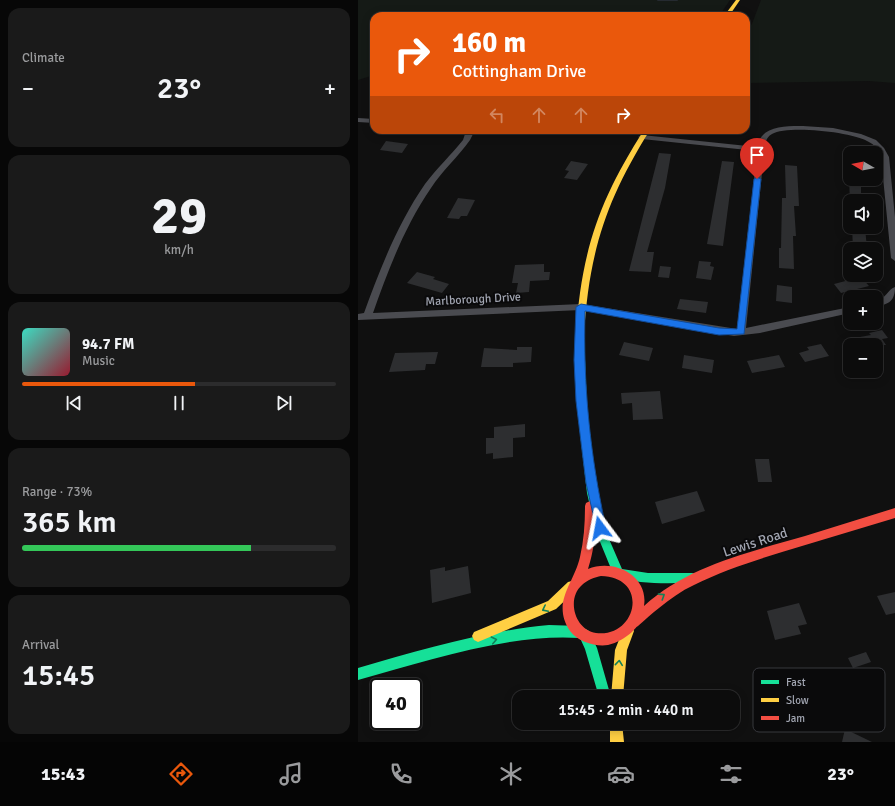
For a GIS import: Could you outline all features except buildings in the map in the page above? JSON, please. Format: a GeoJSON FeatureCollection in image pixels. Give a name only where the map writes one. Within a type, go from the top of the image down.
{"type":"FeatureCollection","features":[{"type":"Feature","properties":{"kind":"street"},"geometry":{"type":"LineString","coordinates":[[729,12],[738,0]]}},
{"type":"Feature","properties":{"kind":"street"},"geometry":{"type":"LineString","coordinates":[[358,120],[370,121]]}},
{"type":"Feature","properties":{"kind":"street"},"geometry":{"type":"LineString","coordinates":[[741,332],[760,149],[765,136],[785,128],[847,132],[868,138],[879,146],[883,150],[886,165],[895,258]]}},
{"type":"Feature","properties":{"kind":"street","name":"Marlborough Drive"},"geometry":{"type":"LineString","coordinates":[[469,134],[466,140],[424,191],[409,218],[363,317],[581,307],[719,331],[741,332],[804,321],[843,312]]}},
{"type":"Feature","properties":{"kind":"street"},"geometry":{"type":"LineString","coordinates":[[618,690],[621,650],[628,631],[636,621],[640,609],[640,597],[635,586],[620,573],[604,542],[591,483],[581,401],[579,360],[581,307],[593,238],[602,210],[628,157],[644,134],[760,149]]}},
{"type":"Feature","properties":{"kind":"street"},"geometry":{"type":"LineString","coordinates":[[886,165],[895,166]]}},
{"type":"Feature","properties":{"kind":"street"},"geometry":{"type":"LineString","coordinates":[[883,302],[886,301],[895,290]]}},
{"type":"Feature","properties":{"kind":"street"},"geometry":{"type":"LineString","coordinates":[[591,483],[589,542],[576,582],[568,600],[568,612],[572,623],[582,634],[591,648],[603,690]]}},
{"type":"Feature","properties":{"kind":"street","name":"Lewis Road"},"geometry":{"type":"LineString","coordinates":[[636,621],[646,608],[660,597],[692,578],[895,513]]}},
{"type":"Feature","properties":{"kind":"street"},"geometry":{"type":"LineString","coordinates":[[358,674],[442,650],[536,613],[552,605],[586,574],[596,570],[607,569],[648,578],[692,578]]}},
{"type":"Feature","properties":{"kind":"street"},"geometry":{"type":"LineString","coordinates":[[442,650],[552,630],[575,630],[591,638],[604,640],[617,638],[628,631]]}},
{"type":"Feature","properties":{"kind":"shaded area"},"geometry":{"type":"Polygon","coordinates":[[[358,0],[730,0],[722,12],[370,12],[370,76],[358,80],[358,0]]]}},
{"type":"Feature","properties":{"kind":"shaded area"},"geometry":{"type":"Polygon","coordinates":[[[761,0],[895,0],[895,83],[869,81],[750,83],[750,26],[761,0]]]}},
{"type":"Feature","properties":{"kind":"waterway"},"geometry":{"type":"LineString","coordinates":[[658,0],[677,0]]}},
{"type":"Feature","properties":{"kind":"traffic: fast"},"geometry":{"type":"LineString","coordinates":[[580,335],[582,407],[592,493],[601,532],[618,572]]}},
{"type":"Feature","properties":{"kind":"traffic: fast"},"geometry":{"type":"LineString","coordinates":[[622,574],[648,578],[692,578]]}},
{"type":"Feature","properties":{"kind":"traffic: fast"},"geometry":{"type":"LineString","coordinates":[[358,674],[445,651],[498,639],[549,631],[580,632]]}},
{"type":"Feature","properties":{"kind":"traffic: fast"},"geometry":{"type":"LineString","coordinates":[[585,635],[591,648],[603,690]]}},
{"type":"Feature","properties":{"kind":"traffic: slow"},"geometry":{"type":"LineString","coordinates":[[729,12],[738,0]]}},
{"type":"Feature","properties":{"kind":"traffic: slow"},"geometry":{"type":"LineString","coordinates":[[580,335],[585,279],[590,253],[598,227],[618,178],[644,134]]}},
{"type":"Feature","properties":{"kind":"traffic: slow"},"geometry":{"type":"LineString","coordinates":[[478,636],[552,605],[572,586]]}},
{"type":"Feature","properties":{"kind":"traffic: slow"},"geometry":{"type":"LineString","coordinates":[[618,690],[621,650],[628,631]]}},
{"type":"Feature","properties":{"kind":"traffic: slow"},"geometry":{"type":"LineString","coordinates":[[616,730],[617,742]]}},
{"type":"Feature","properties":{"kind":"traffic: jam"},"geometry":{"type":"LineString","coordinates":[[578,581],[594,572],[601,570],[617,572],[630,580],[638,592],[639,600],[637,615],[630,627],[620,635],[608,639],[595,639],[584,635],[575,627],[569,614],[568,600],[580,575],[587,551],[590,532],[590,506]]}},
{"type":"Feature","properties":{"kind":"traffic: jam"},"geometry":{"type":"LineString","coordinates":[[637,620],[653,605],[671,592],[708,573],[748,558],[895,513]]}},
{"type":"Feature","properties":{"kind":"route"},"geometry":{"type":"LineString","coordinates":[[600,528],[584,436],[579,360],[581,307],[680,325],[734,333],[741,332],[757,179]]}}]}
